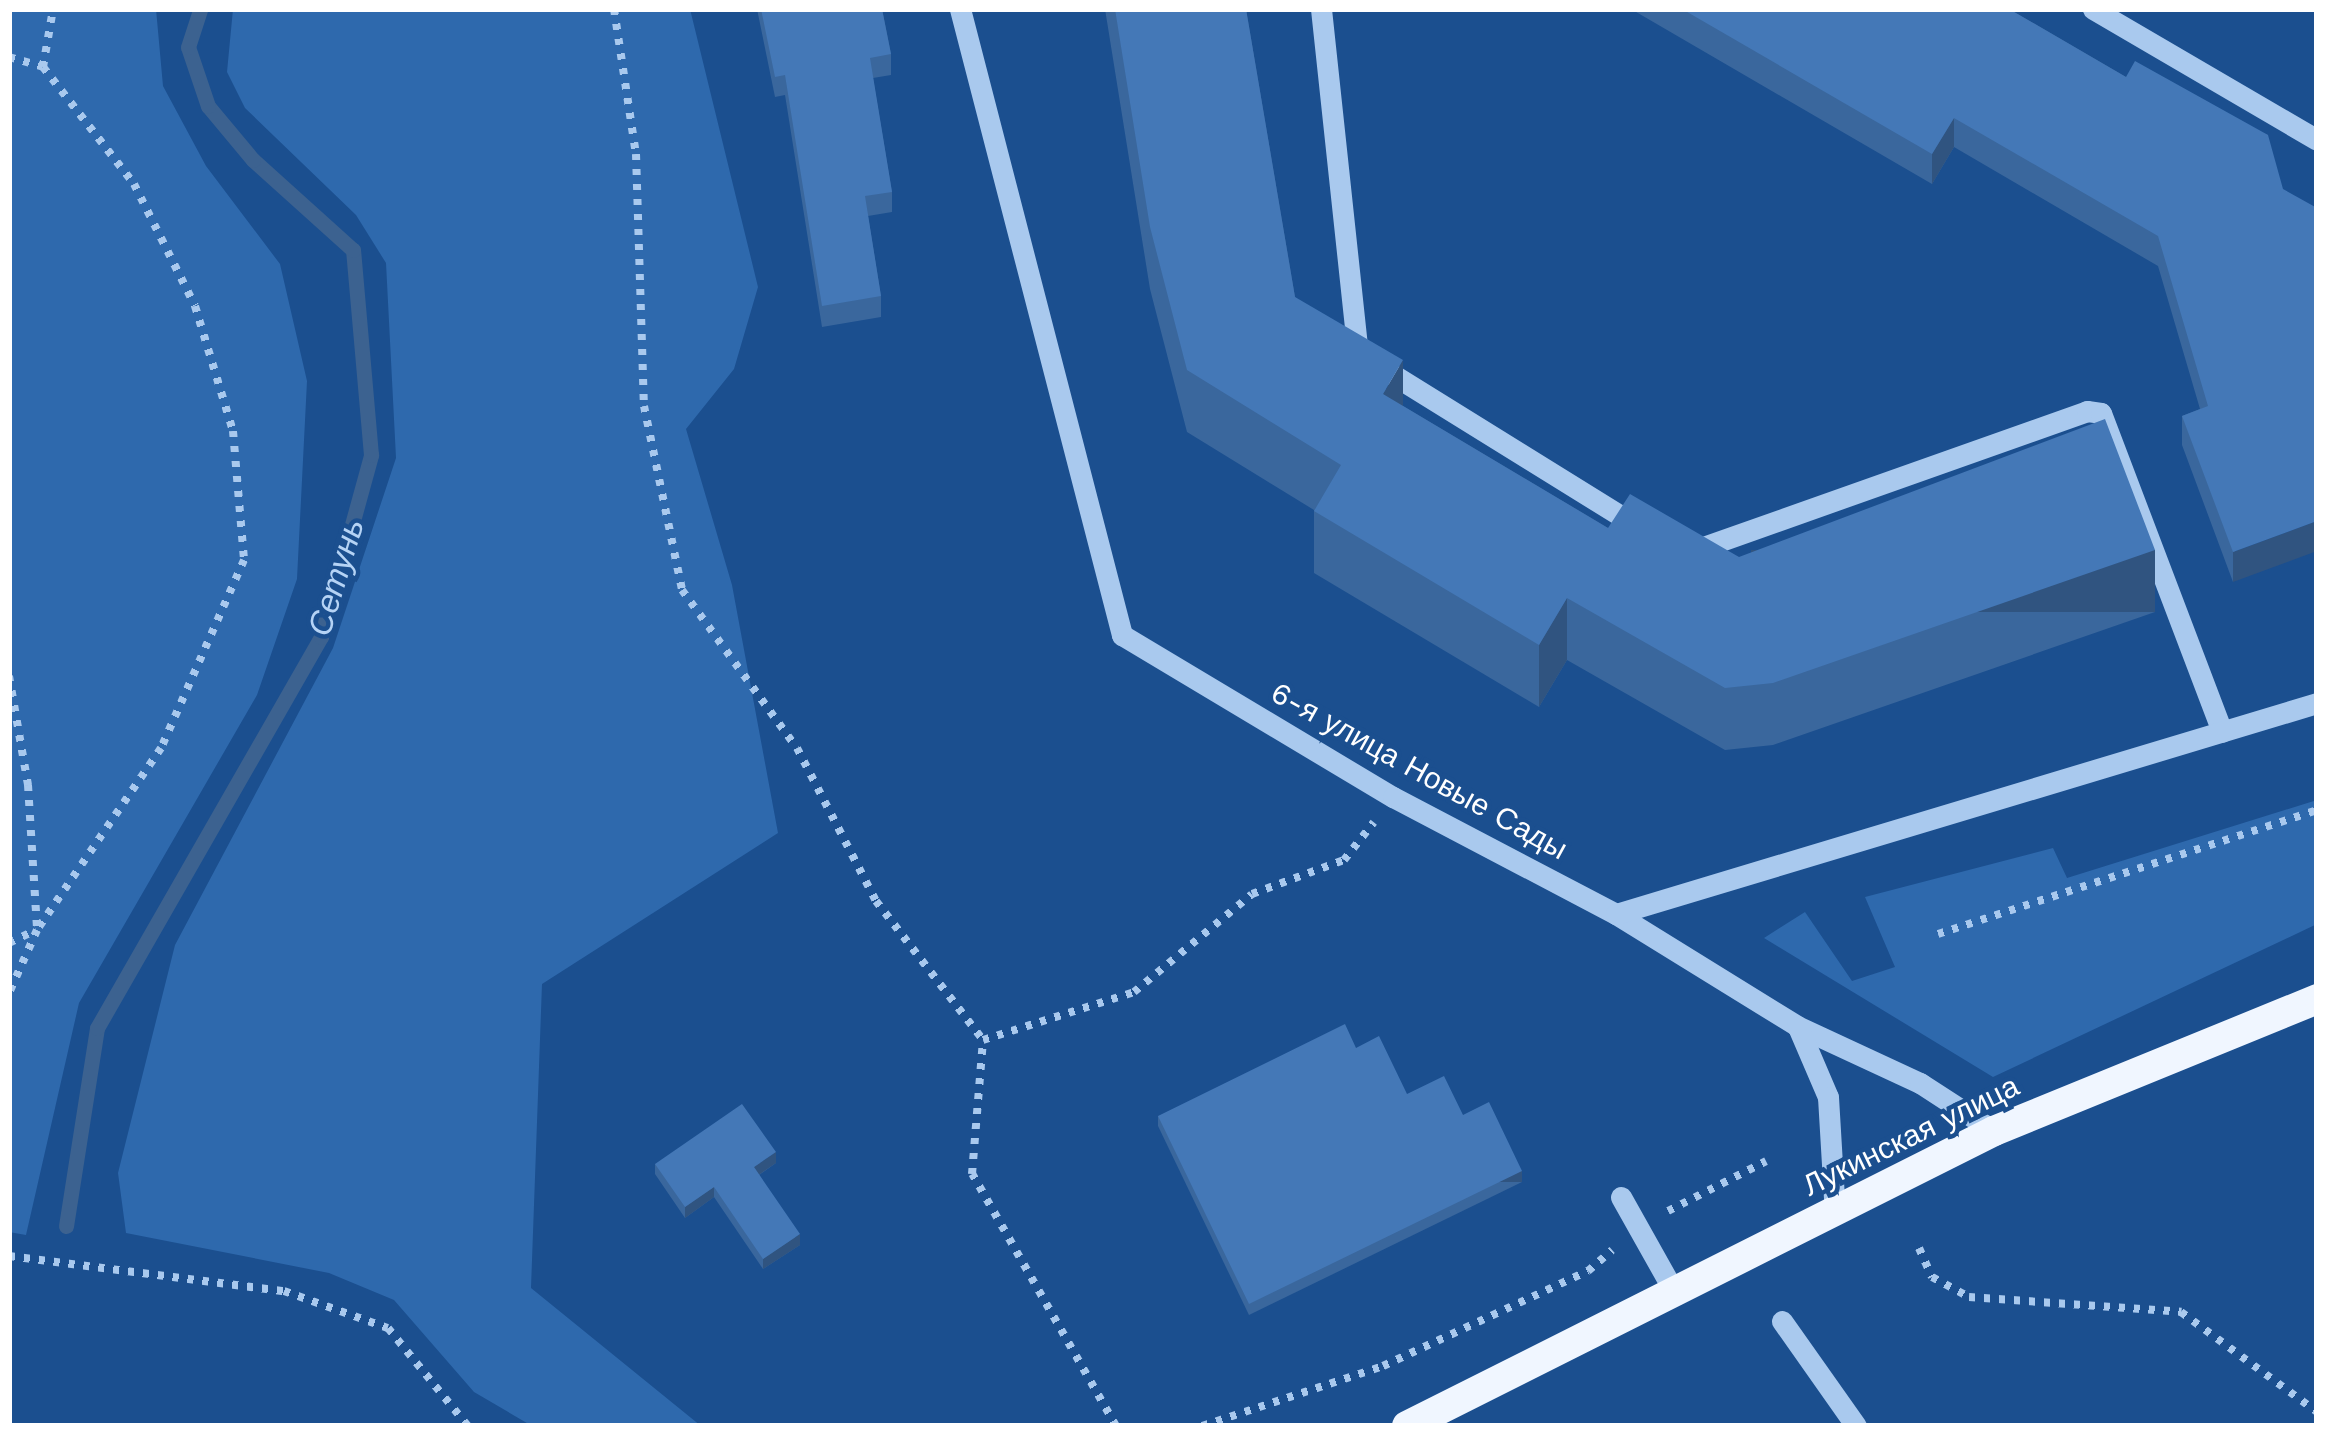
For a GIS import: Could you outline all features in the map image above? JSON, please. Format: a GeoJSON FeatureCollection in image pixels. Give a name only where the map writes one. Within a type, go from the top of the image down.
{"type":"FeatureCollection","features":[{"type":"Feature","properties":{"kind":"main road","name":"Лукинская улица"},"geometry":{"type":"LineString","coordinates":[[1407,1426],[1548,1360],[1994,1131],[2317,999]]}},
{"type":"Feature","properties":{"kind":"street","name":"6-я улица Новые Сады"},"geometry":{"type":"LineString","coordinates":[[960,9],[1122,634],[1393,797],[1616,914],[1797,1026],[1920,1083],[1994,1131]]}},
{"type":"Feature","properties":{"kind":"street"},"geometry":{"type":"LineString","coordinates":[[1321,9],[1353,338],[1368,364],[1670,545],[1704,551],[2086,411],[2101,413],[2222,732]]}},
{"type":"Feature","properties":{"kind":"street"},"geometry":{"type":"LineString","coordinates":[[2093,9],[2317,140]]}},
{"type":"Feature","properties":{"kind":"street"},"geometry":{"type":"LineString","coordinates":[[1616,914],[2317,703]]}},
{"type":"Feature","properties":{"kind":"street"},"geometry":{"type":"LineString","coordinates":[[1797,1026],[1828,1097],[1835,1214]]}},
{"type":"Feature","properties":{"kind":"street"},"geometry":{"type":"LineString","coordinates":[[1621,1197],[1642,1225],[1676,1294]]}},
{"type":"Feature","properties":{"kind":"street"},"geometry":{"type":"LineString","coordinates":[[1782,1322],[1856,1426]]}},
{"type":"Feature","properties":{"kind":"path"},"geometry":{"type":"LineString","coordinates":[[43,67],[53,9]]}},
{"type":"Feature","properties":{"kind":"path"},"geometry":{"type":"LineString","coordinates":[[614,9],[636,154],[644,406],[682,590],[797,748],[876,901],[983,1040],[972,1174],[1116,1426]]}},
{"type":"Feature","properties":{"kind":"path"},"geometry":{"type":"LineString","coordinates":[[9,57],[43,67],[134,184],[195,306],[232,431],[244,560],[161,748],[37,929],[9,993]]}},
{"type":"Feature","properties":{"kind":"path"},"geometry":{"type":"LineString","coordinates":[[9,676],[28,785],[37,929]]}},
{"type":"Feature","properties":{"kind":"path"},"geometry":{"type":"LineString","coordinates":[[983,1040],[1134,992],[1252,894],[1344,860],[1393,797]]}},
{"type":"Feature","properties":{"kind":"path"},"geometry":{"type":"LineString","coordinates":[[1938,934],[2317,810]]}},
{"type":"Feature","properties":{"kind":"path"},"geometry":{"type":"LineString","coordinates":[[9,943],[37,929]]}},
{"type":"Feature","properties":{"kind":"path"},"geometry":{"type":"LineString","coordinates":[[1202,1426],[1383,1366],[1588,1271],[1642,1225],[1766,1161]]}},
{"type":"Feature","properties":{"kind":"path"},"geometry":{"type":"LineString","coordinates":[[1919,1248],[1932,1277],[1969,1297],[2181,1312],[2317,1412]]}},
{"type":"Feature","properties":{"kind":"path"},"geometry":{"type":"LineString","coordinates":[[9,1256],[284,1291],[388,1328],[468,1426]]}},
{"type":"Feature","properties":{"kind":"shaded area"},"geometry":{"type":"Polygon","coordinates":[[[9,9],[156,9],[163,86],[206,166],[280,264],[307,381],[297,579],[257,695],[79,1003],[26,1235],[9,1232],[9,9]]]}},
{"type":"Feature","properties":{"kind":"shaded area"},"geometry":{"type":"Polygon","coordinates":[[[233,9],[690,9],[758,287],[734,369],[686,429],[732,585],[778,833],[542,984],[531,1288],[701,1426],[532,1426],[474,1392],[394,1300],[329,1273],[126,1233],[118,1173],[175,945],[333,648],[396,458],[386,263],[356,215],[245,108],[227,72],[233,9]]]}},
{"type":"Feature","properties":{"kind":"shaded area"},"geometry":{"type":"Polygon","coordinates":[[[2317,800],[2317,924],[1993,1077],[1764,938],[1805,912],[1852,981],[1895,967],[1865,897],[2053,848],[2067,878],[2317,800]]]}},
{"type":"Feature","properties":{"kind":"building"},"geometry":{"type":"Polygon","coordinates":[[[761,9],[882,9],[891,54],[870,58],[892,192],[865,196],[881,296],[822,306],[785,75],[775,77],[761,9]]]}},
{"type":"Feature","properties":{"kind":"building"},"geometry":{"type":"Polygon","coordinates":[[[1115,9],[1246,9],[1295,297],[1403,360],[1383,394],[1608,528],[1630,494],[1739,557],[2105,419],[2155,550],[1773,683],[1725,688],[1567,598],[1539,645],[1314,511],[1341,465],[1187,370],[1150,227],[1115,9]]]}},
{"type":"Feature","properties":{"kind":"building"},"geometry":{"type":"Polygon","coordinates":[[[1682,9],[2009,9],[2126,77],[2135,61],[2268,135],[2283,189],[2317,208],[2317,521],[2233,552],[2182,416],[2208,406],[2158,236],[1954,118],[1932,154],[1682,9]]]}},
{"type":"Feature","properties":{"kind":"building"},"geometry":{"type":"Polygon","coordinates":[[[1345,1024],[1356,1048],[1379,1036],[1407,1094],[1444,1076],[1463,1115],[1489,1102],[1522,1171],[1249,1304],[1158,1116],[1345,1024]]]}},
{"type":"Feature","properties":{"kind":"building"},"geometry":{"type":"Polygon","coordinates":[[[742,1104],[776,1152],[754,1167],[800,1234],[763,1259],[714,1187],[685,1207],[655,1164],[742,1104]]]}},
{"type":"Feature","properties":{"kind":"waterway","name":"Сетунь"},"geometry":{"type":"LineString","coordinates":[[66,1226],[97,1028],[321,637],[371,455],[353,250],[253,160],[208,106],[188,47],[200,9]]}}]}
